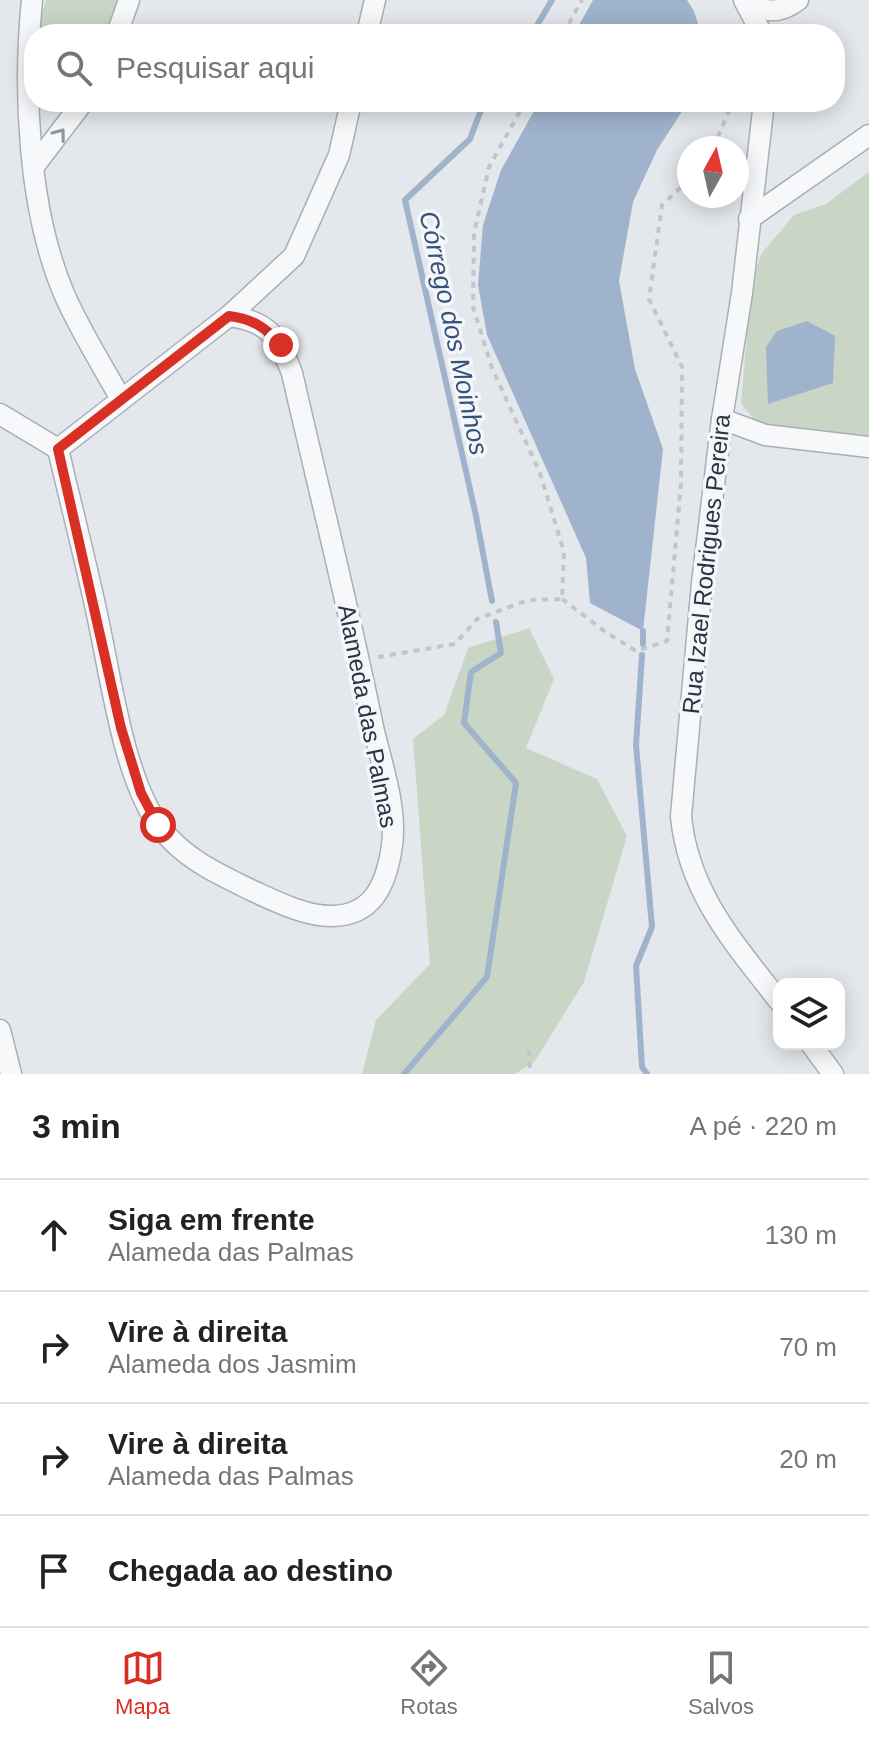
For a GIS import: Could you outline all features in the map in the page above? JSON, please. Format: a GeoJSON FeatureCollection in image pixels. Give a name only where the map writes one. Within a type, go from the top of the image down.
{"type":"FeatureCollection","features":[{"type":"Feature","properties":{"kind":"street"},"geometry":{"type":"LineString","coordinates":[[30,24],[32,0]]}},
{"type":"Feature","properties":{"kind":"street"},"geometry":{"type":"LineString","coordinates":[[121,24],[129,0]]}},
{"type":"Feature","properties":{"kind":"street"},"geometry":{"type":"LineString","coordinates":[[369,24],[375,0]]}},
{"type":"Feature","properties":{"kind":"street"},"geometry":{"type":"LineString","coordinates":[[745,0],[764,11],[778,11],[798,0]]}},
{"type":"Feature","properties":{"kind":"street"},"geometry":{"type":"LineString","coordinates":[[745,0],[757,24]]}},
{"type":"Feature","properties":{"kind":"street"},"geometry":{"type":"LineString","coordinates":[[775,24],[778,11]]}},
{"type":"Feature","properties":{"kind":"street"},"geometry":{"type":"LineString","coordinates":[[29,112],[39,208],[65,296],[121,399]]}},
{"type":"Feature","properties":{"kind":"street"},"geometry":{"type":"LineString","coordinates":[[35,165],[75,112]]}},
{"type":"Feature","properties":{"kind":"street"},"geometry":{"type":"LineString","coordinates":[[0,414],[58,449],[229,316],[294,256],[339,155],[349,112]]}},
{"type":"Feature","properties":{"kind":"street","name":"Rua Izael Rodrigues Pereira"},"geometry":{"type":"LineString","coordinates":[[763,112],[742,293],[722,419],[702,583],[681,816],[686,852],[699,888],[732,940],[773,993]]}},
{"type":"Feature","properties":{"kind":"street"},"geometry":{"type":"LineString","coordinates":[[749,219],[869,135]]}},
{"type":"Feature","properties":{"kind":"street","name":"Alameda das Palmas"},"geometry":{"type":"LineString","coordinates":[[58,449],[121,728],[141,793],[158,825],[180,850],[210,871],[300,910],[328,916],[348,915],[365,908],[378,894],[392,849],[393,820],[359,660],[292,373],[281,345],[265,327],[249,318],[229,316]]}},
{"type":"Feature","properties":{"kind":"street"},"geometry":{"type":"LineString","coordinates":[[722,419],[765,435],[869,447]]}},
{"type":"Feature","properties":{"kind":"street"},"geometry":{"type":"LineString","coordinates":[[0,1030],[11,1074]]}},
{"type":"Feature","properties":{"kind":"street"},"geometry":{"type":"LineString","coordinates":[[815,1050],[833,1074]]}},
{"type":"Feature","properties":{"kind":"path"},"geometry":{"type":"LineString","coordinates":[[569,24],[582,0]]}},
{"type":"Feature","properties":{"kind":"path"},"geometry":{"type":"LineString","coordinates":[[519,112],[489,167],[474,233],[473,307],[492,368],[540,473],[564,552],[562,599]]}},
{"type":"Feature","properties":{"kind":"path"},"geometry":{"type":"LineString","coordinates":[[718,136],[729,112]]}},
{"type":"Feature","properties":{"kind":"path"},"geometry":{"type":"LineString","coordinates":[[359,660],[455,644],[477,619],[528,600],[562,599],[636,651],[667,641],[681,483],[682,367],[649,299],[662,205],[677,191]]}},
{"type":"Feature","properties":{"kind":"path"},"geometry":{"type":"LineString","coordinates":[[529,1050],[530,1074]]}},
{"type":"Feature","properties":{"kind":"green space"},"geometry":{"type":"Polygon","coordinates":[[[46,0],[125,0],[115,24],[40,24],[46,0]]]}},
{"type":"Feature","properties":{"kind":"green space"},"geometry":{"type":"Polygon","coordinates":[[[869,172],[869,441],[759,426],[741,403],[752,279],[762,253],[794,215],[826,204],[869,172]]]}},
{"type":"Feature","properties":{"kind":"green space"},"geometry":{"type":"Polygon","coordinates":[[[529,628],[554,679],[526,748],[597,779],[627,836],[584,982],[535,1061],[515,1074],[362,1074],[376,1020],[430,964],[413,739],[444,715],[468,648],[529,628]]]}},
{"type":"Feature","properties":{"kind":"water"},"geometry":{"type":"Polygon","coordinates":[[[593,0],[687,0],[698,24],[580,24],[593,0]]]}},
{"type":"Feature","properties":{"kind":"water"},"geometry":{"type":"Polygon","coordinates":[[[533,112],[682,112],[657,150],[633,202],[619,281],[635,369],[663,449],[643,631],[590,603],[586,558],[487,335],[478,285],[483,225],[501,170],[533,112]]]}},
{"type":"Feature","properties":{"kind":"water"},"geometry":{"type":"Polygon","coordinates":[[[807,321],[835,336],[833,383],[768,404],[766,347],[777,331],[807,321]]]}},
{"type":"Feature","properties":{"kind":"waterway","name":"Córrego dos Moinhos"},"geometry":{"type":"LineString","coordinates":[[538,24],[552,0]]}},
{"type":"Feature","properties":{"kind":"waterway","name":"Córrego dos Moinhos"},"geometry":{"type":"LineString","coordinates":[[480,112],[470,139],[405,200],[492,601]]}},
{"type":"Feature","properties":{"kind":"waterway","name":"Córrego dos Moinhos"},"geometry":{"type":"LineString","coordinates":[[404,1074],[487,977],[516,783],[464,723],[471,672],[501,653],[496,622]]}},
{"type":"Feature","properties":{"kind":"waterway"},"geometry":{"type":"LineString","coordinates":[[643,631],[643,644]]}},
{"type":"Feature","properties":{"kind":"waterway"},"geometry":{"type":"LineString","coordinates":[[642,655],[636,745],[652,927],[636,966],[642,1067],[647,1074]]}},
{"type":"Feature","properties":{"kind":"route"},"geometry":{"type":"LineString","coordinates":[[158,825],[141,793],[121,728],[58,449],[229,316],[249,318],[265,327],[281,345]]}}]}
